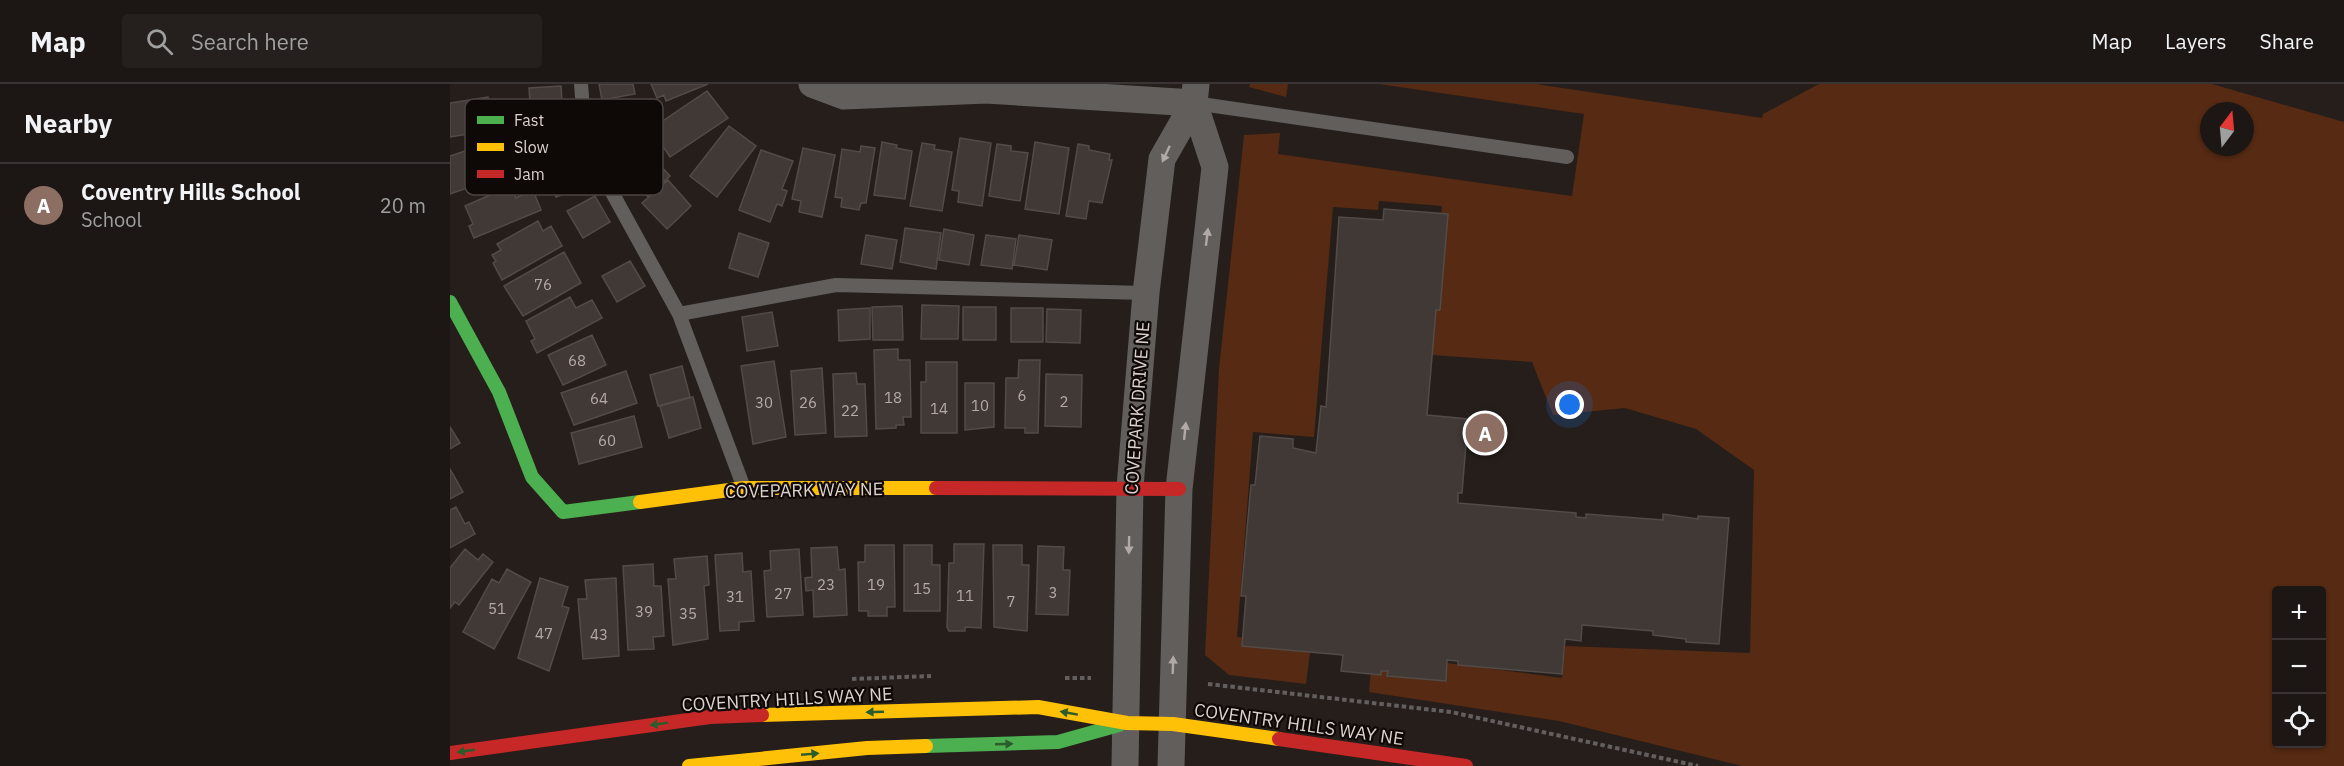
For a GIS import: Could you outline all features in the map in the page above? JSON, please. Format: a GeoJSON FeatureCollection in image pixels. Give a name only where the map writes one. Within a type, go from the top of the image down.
{"type":"FeatureCollection","features":[{"type":"Feature","properties":{"kind":"street"},"geometry":{"type":"LineString","coordinates":[[812,84],[844,96],[987,87],[1195,93],[1215,167],[1179,489],[1171,766]]}},
{"type":"Feature","properties":{"kind":"street","name":"COVEPARK DRIVE NE"},"geometry":{"type":"LineString","coordinates":[[1125,766],[1130,487],[1146,292],[1162,159],[1195,93]]}},
{"type":"Feature","properties":{"kind":"street","name":"COVEPARK WAY NE"},"geometry":{"type":"LineString","coordinates":[[450,302],[499,392],[532,477],[563,512],[744,488],[1130,487],[1179,489]]}},
{"type":"Feature","properties":{"kind":"street","name":"COVENTRY HILLS WAY NE"},"geometry":{"type":"LineString","coordinates":[[450,753],[710,717],[1038,707],[1126,723],[1173,724],[1466,766]]}},
{"type":"Feature","properties":{"kind":"street","name":"COVENTRY HILLS WAY NE"},"geometry":{"type":"LineString","coordinates":[[689,766],[867,748],[1058,742],[1126,723]]}},
{"type":"Feature","properties":{"kind":"lane"},"geometry":{"type":"LineString","coordinates":[[581,84],[582,99]]}},
{"type":"Feature","properties":{"kind":"lane"},"geometry":{"type":"LineString","coordinates":[[1195,93],[1567,157]]}},
{"type":"Feature","properties":{"kind":"lane"},"geometry":{"type":"LineString","coordinates":[[613,195],[679,314],[744,488]]}},
{"type":"Feature","properties":{"kind":"lane"},"geometry":{"type":"LineString","coordinates":[[679,314],[836,285],[1146,292]]}},
{"type":"Feature","properties":{"kind":"path"},"geometry":{"type":"LineString","coordinates":[[1208,684],[1451,712],[1698,766]]}},
{"type":"Feature","properties":{"kind":"shaded area"},"geometry":{"type":"Polygon","coordinates":[[[1250,84],[1288,84],[1286,97],[1249,87],[1250,84]]]}},
{"type":"Feature","properties":{"kind":"shaded area"},"geometry":{"type":"Polygon","coordinates":[[[1379,84],[1536,84],[1762,118],[1763,114],[1819,84],[2212,84],[2344,122],[2344,766],[1742,766],[1559,721],[1369,692],[1371,669],[1446,675],[1447,663],[1562,678],[1565,646],[1750,653],[1754,470],[1696,429],[1625,408],[1553,415],[1532,362],[1431,355],[1442,206],[1379,201],[1378,210],[1333,207],[1314,437],[1253,432],[1237,637],[1311,644],[1306,684],[1229,675],[1205,655],[1219,369],[1244,135],[1280,133],[1278,154],[1572,196],[1584,114],[1379,84]]]}},
{"type":"Feature","properties":{"kind":"building"},"geometry":{"type":"Polygon","coordinates":[[[599,84],[633,84],[635,94],[602,99],[599,84]]]}},
{"type":"Feature","properties":{"kind":"building"},"geometry":{"type":"Polygon","coordinates":[[[651,84],[708,84],[666,101],[664,95],[657,98],[651,84]]]}},
{"type":"Feature","properties":{"kind":"building"},"geometry":{"type":"Polygon","coordinates":[[[561,86],[562,99],[530,99],[529,88],[561,86]]]}},
{"type":"Feature","properties":{"kind":"building"},"geometry":{"type":"Polygon","coordinates":[[[707,91],[728,118],[670,157],[663,147],[663,121],[707,91]]]}},
{"type":"Feature","properties":{"kind":"building"},"geometry":{"type":"Polygon","coordinates":[[[465,101],[465,135],[450,137],[450,103],[465,101]]]}},
{"type":"Feature","properties":{"kind":"building"},"geometry":{"type":"Polygon","coordinates":[[[729,126],[756,146],[717,197],[690,176],[729,126]]]}},
{"type":"Feature","properties":{"kind":"building"},"geometry":{"type":"Polygon","coordinates":[[[960,138],[991,143],[982,206],[958,202],[959,191],[952,190],[960,138]]]}},
{"type":"Feature","properties":{"kind":"building"},"geometry":{"type":"Polygon","coordinates":[[[882,142],[912,151],[905,199],[874,195],[882,142]]]}},
{"type":"Feature","properties":{"kind":"building"},"geometry":{"type":"Polygon","coordinates":[[[1035,142],[1069,148],[1059,214],[1025,209],[1035,142]]]}},
{"type":"Feature","properties":{"kind":"building"},"geometry":{"type":"Polygon","coordinates":[[[922,143],[935,145],[934,149],[952,152],[942,211],[910,206],[922,143]]]}},
{"type":"Feature","properties":{"kind":"building"},"geometry":{"type":"Polygon","coordinates":[[[997,144],[1011,146],[1011,151],[1028,153],[1020,201],[989,196],[997,144]]]}},
{"type":"Feature","properties":{"kind":"building"},"geometry":{"type":"Polygon","coordinates":[[[1078,144],[1089,146],[1089,150],[1110,154],[1109,160],[1112,160],[1102,203],[1089,201],[1086,219],[1066,216],[1078,144]]]}},
{"type":"Feature","properties":{"kind":"building"},"geometry":{"type":"Polygon","coordinates":[[[861,146],[875,148],[866,203],[861,203],[859,210],[841,207],[842,198],[835,197],[842,149],[860,152],[861,146]]]}},
{"type":"Feature","properties":{"kind":"building"},"geometry":{"type":"Polygon","coordinates":[[[803,148],[835,155],[822,217],[799,212],[801,201],[792,199],[803,148]]]}},
{"type":"Feature","properties":{"kind":"building"},"geometry":{"type":"Polygon","coordinates":[[[761,150],[793,161],[782,189],[787,191],[782,206],[777,204],[770,222],[739,210],[761,150]]]}},
{"type":"Feature","properties":{"kind":"building"},"geometry":{"type":"Polygon","coordinates":[[[465,151],[465,189],[450,194],[450,156],[465,151]]]}},
{"type":"Feature","properties":{"kind":"building"},"geometry":{"type":"Polygon","coordinates":[[[663,168],[670,176],[663,183],[663,168]]]}},
{"type":"Feature","properties":{"kind":"building"},"geometry":{"type":"Polygon","coordinates":[[[668,180],[691,206],[667,229],[642,203],[651,195],[663,195],[663,184],[668,180]]]}},
{"type":"Feature","properties":{"kind":"building"},"geometry":{"type":"Polygon","coordinates":[[[490,195],[515,195],[516,198],[522,195],[535,195],[541,210],[474,238],[469,226],[473,224],[465,206],[490,195]]]}},
{"type":"Feature","properties":{"kind":"building"},"geometry":{"type":"Polygon","coordinates":[[[595,196],[610,222],[583,238],[567,211],[595,196]]]}},
{"type":"Feature","properties":{"kind":"building"},"geometry":{"type":"Polygon","coordinates":[[[1384,209],[1448,214],[1440,310],[1436,310],[1427,415],[1468,419],[1462,493],[1458,493],[1458,503],[1576,513],[1576,517],[1586,518],[1586,514],[1663,520],[1663,514],[1698,519],[1698,516],[1729,518],[1719,644],[1686,642],[1686,639],[1653,635],[1653,631],[1582,625],[1581,641],[1565,639],[1562,674],[1458,665],[1458,661],[1447,660],[1446,681],[1387,676],[1388,671],[1381,671],[1381,675],[1341,671],[1343,655],[1242,646],[1246,596],[1241,596],[1251,485],[1255,485],[1260,436],[1293,439],[1293,448],[1316,453],[1321,406],[1326,407],[1339,217],[1383,220],[1384,209]]]}},
{"type":"Feature","properties":{"kind":"building"},"geometry":{"type":"Polygon","coordinates":[[[538,221],[543,231],[551,226],[562,246],[502,280],[493,263],[496,261],[492,255],[501,250],[497,244],[538,221]]]}},
{"type":"Feature","properties":{"kind":"building"},"geometry":{"type":"Polygon","coordinates":[[[905,228],[941,233],[936,269],[900,262],[905,228]]]}},
{"type":"Feature","properties":{"kind":"building"},"geometry":{"type":"Polygon","coordinates":[[[944,229],[974,235],[969,265],[939,260],[944,229]]]}},
{"type":"Feature","properties":{"kind":"building"},"geometry":{"type":"Polygon","coordinates":[[[739,233],[769,243],[758,277],[729,268],[739,233]]]}},
{"type":"Feature","properties":{"kind":"building"},"geometry":{"type":"Polygon","coordinates":[[[866,235],[897,240],[892,269],[861,264],[866,235]]]}},
{"type":"Feature","properties":{"kind":"building"},"geometry":{"type":"Polygon","coordinates":[[[986,235],[1016,239],[1012,269],[981,265],[986,235]]]}},
{"type":"Feature","properties":{"kind":"building"},"geometry":{"type":"Polygon","coordinates":[[[1019,235],[1052,240],[1047,270],[1014,265],[1019,235]]]}},
{"type":"Feature","properties":{"kind":"building"},"geometry":{"type":"Polygon","coordinates":[[[564,252],[581,283],[523,316],[504,286],[564,252]]]}},
{"type":"Feature","properties":{"kind":"building"},"geometry":{"type":"Polygon","coordinates":[[[630,261],[645,286],[617,302],[602,276],[630,261]]]}},
{"type":"Feature","properties":{"kind":"building"},"geometry":{"type":"Polygon","coordinates":[[[570,297],[576,308],[592,300],[602,318],[537,353],[531,341],[535,339],[526,321],[570,297]]]}},
{"type":"Feature","properties":{"kind":"building"},"geometry":{"type":"Polygon","coordinates":[[[922,305],[959,306],[958,339],[921,339],[922,305]]]}},
{"type":"Feature","properties":{"kind":"building"},"geometry":{"type":"Polygon","coordinates":[[[902,306],[903,340],[873,340],[872,307],[902,306]]]}},
{"type":"Feature","properties":{"kind":"building"},"geometry":{"type":"Polygon","coordinates":[[[963,307],[996,307],[996,340],[963,340],[963,307]]]}},
{"type":"Feature","properties":{"kind":"building"},"geometry":{"type":"Polygon","coordinates":[[[870,308],[870,339],[839,341],[838,310],[870,308]]]}},
{"type":"Feature","properties":{"kind":"building"},"geometry":{"type":"Polygon","coordinates":[[[1011,308],[1043,308],[1043,342],[1011,342],[1011,308]]]}},
{"type":"Feature","properties":{"kind":"building"},"geometry":{"type":"Polygon","coordinates":[[[1047,309],[1081,310],[1080,343],[1046,342],[1047,309]]]}},
{"type":"Feature","properties":{"kind":"building"},"geometry":{"type":"Polygon","coordinates":[[[772,312],[778,346],[747,351],[742,317],[772,312]]]}},
{"type":"Feature","properties":{"kind":"building"},"geometry":{"type":"Polygon","coordinates":[[[592,335],[606,365],[563,385],[548,355],[592,335]]]}},
{"type":"Feature","properties":{"kind":"building"},"geometry":{"type":"Polygon","coordinates":[[[898,349],[898,360],[910,360],[911,417],[903,417],[904,425],[896,425],[896,428],[876,429],[874,350],[898,349]]]}},
{"type":"Feature","properties":{"kind":"building"},"geometry":{"type":"Polygon","coordinates":[[[1019,360],[1040,360],[1038,433],[1025,433],[1025,428],[1005,428],[1006,378],[1018,378],[1019,360]]]}},
{"type":"Feature","properties":{"kind":"building"},"geometry":{"type":"Polygon","coordinates":[[[774,361],[786,437],[753,444],[741,366],[774,361]]]}},
{"type":"Feature","properties":{"kind":"building"},"geometry":{"type":"Polygon","coordinates":[[[926,362],[957,362],[957,433],[921,433],[921,382],[926,382],[926,362]]]}},
{"type":"Feature","properties":{"kind":"building"},"geometry":{"type":"Polygon","coordinates":[[[682,366],[690,397],[658,406],[650,375],[682,366]]]}},
{"type":"Feature","properties":{"kind":"building"},"geometry":{"type":"Polygon","coordinates":[[[822,368],[826,433],[795,435],[791,371],[822,368]]]}},
{"type":"Feature","properties":{"kind":"building"},"geometry":{"type":"Polygon","coordinates":[[[626,371],[637,403],[574,425],[561,393],[626,371]]]}},
{"type":"Feature","properties":{"kind":"building"},"geometry":{"type":"Polygon","coordinates":[[[856,373],[857,384],[865,384],[867,436],[835,437],[833,374],[856,373]]]}},
{"type":"Feature","properties":{"kind":"building"},"geometry":{"type":"Polygon","coordinates":[[[1046,374],[1082,375],[1081,427],[1045,426],[1046,374]]]}},
{"type":"Feature","properties":{"kind":"building"},"geometry":{"type":"Polygon","coordinates":[[[965,383],[994,383],[994,427],[965,430],[965,383]]]}},
{"type":"Feature","properties":{"kind":"building"},"geometry":{"type":"Polygon","coordinates":[[[693,397],[701,428],[669,438],[660,406],[693,397]]]}},
{"type":"Feature","properties":{"kind":"building"},"geometry":{"type":"Polygon","coordinates":[[[634,416],[642,447],[579,464],[571,433],[634,416]]]}},
{"type":"Feature","properties":{"kind":"building"},"geometry":{"type":"Polygon","coordinates":[[[450,427],[460,443],[450,449],[450,427]]]}},
{"type":"Feature","properties":{"kind":"building"},"geometry":{"type":"Polygon","coordinates":[[[450,469],[463,492],[450,499],[450,469]]]}},
{"type":"Feature","properties":{"kind":"building"},"geometry":{"type":"Polygon","coordinates":[[[456,507],[465,524],[469,522],[475,534],[450,548],[450,510],[456,507]]]}},
{"type":"Feature","properties":{"kind":"building"},"geometry":{"type":"Polygon","coordinates":[[[954,544],[984,544],[981,628],[965,627],[965,631],[949,631],[947,627],[949,563],[954,563],[954,544]]]}},
{"type":"Feature","properties":{"kind":"building"},"geometry":{"type":"Polygon","coordinates":[[[865,545],[894,545],[895,607],[887,607],[887,616],[868,616],[868,611],[859,611],[858,562],[865,562],[865,545]]]}},
{"type":"Feature","properties":{"kind":"building"},"geometry":{"type":"Polygon","coordinates":[[[904,545],[932,545],[932,565],[940,565],[940,611],[904,611],[904,545]]]}},
{"type":"Feature","properties":{"kind":"building"},"geometry":{"type":"Polygon","coordinates":[[[993,545],[1022,545],[1022,565],[1029,565],[1027,631],[994,627],[993,545]]]}},
{"type":"Feature","properties":{"kind":"building"},"geometry":{"type":"Polygon","coordinates":[[[1038,546],[1064,547],[1063,570],[1070,570],[1068,615],[1036,614],[1038,546]]]}},
{"type":"Feature","properties":{"kind":"building"},"geometry":{"type":"Polygon","coordinates":[[[837,547],[839,570],[845,569],[847,615],[814,617],[813,590],[806,591],[805,578],[812,577],[811,548],[837,547]]]}},
{"type":"Feature","properties":{"kind":"building"},"geometry":{"type":"Polygon","coordinates":[[[465,549],[478,560],[483,554],[493,562],[459,605],[455,602],[450,608],[450,568],[465,549]]]}},
{"type":"Feature","properties":{"kind":"building"},"geometry":{"type":"Polygon","coordinates":[[[799,549],[803,615],[767,617],[764,571],[771,570],[770,551],[799,549]]]}},
{"type":"Feature","properties":{"kind":"building"},"geometry":{"type":"Polygon","coordinates":[[[742,553],[743,572],[751,571],[754,621],[739,622],[739,630],[720,631],[715,555],[742,553]]]}},
{"type":"Feature","properties":{"kind":"building"},"geometry":{"type":"Polygon","coordinates":[[[707,556],[709,585],[704,586],[708,639],[673,645],[668,579],[676,579],[674,559],[707,556]]]}},
{"type":"Feature","properties":{"kind":"building"},"geometry":{"type":"Polygon","coordinates":[[[653,564],[654,586],[661,586],[664,636],[653,637],[654,649],[628,650],[623,566],[653,564]]]}},
{"type":"Feature","properties":{"kind":"building"},"geometry":{"type":"Polygon","coordinates":[[[507,569],[531,582],[494,649],[463,632],[492,579],[499,583],[507,569]]]}},
{"type":"Feature","properties":{"kind":"building"},"geometry":{"type":"Polygon","coordinates":[[[540,578],[568,587],[562,606],[569,608],[549,671],[518,658],[540,578]]]}},
{"type":"Feature","properties":{"kind":"building"},"geometry":{"type":"Polygon","coordinates":[[[616,578],[619,656],[583,659],[578,599],[587,599],[585,580],[616,578]]]}},
{"type":"Feature","properties":{"kind":"traffic: fast"},"geometry":{"type":"LineString","coordinates":[[450,302],[499,392],[532,477],[563,512],[640,502]]}},
{"type":"Feature","properties":{"kind":"traffic: fast"},"geometry":{"type":"LineString","coordinates":[[926,746],[1058,742],[1119,725]]}},
{"type":"Feature","properties":{"kind":"traffic: slow"},"geometry":{"type":"LineString","coordinates":[[640,502],[744,488],[936,488]]}},
{"type":"Feature","properties":{"kind":"traffic: slow"},"geometry":{"type":"LineString","coordinates":[[762,715],[1038,707],[1127,723],[1173,724],[1279,739]]}},
{"type":"Feature","properties":{"kind":"traffic: slow"},"geometry":{"type":"LineString","coordinates":[[689,766],[867,748],[926,746]]}},
{"type":"Feature","properties":{"kind":"traffic: jam"},"geometry":{"type":"LineString","coordinates":[[936,488],[1179,489]]}},
{"type":"Feature","properties":{"kind":"traffic: jam"},"geometry":{"type":"LineString","coordinates":[[450,753],[710,717],[762,715]]}},
{"type":"Feature","properties":{"kind":"traffic: jam"},"geometry":{"type":"LineString","coordinates":[[1279,739],[1466,766]]}},
{"type":"Feature","properties":{"kind":"place","name":"Coventry Hills School"},"geometry":{"type":"Point","coordinates":[1485,433]}}]}
